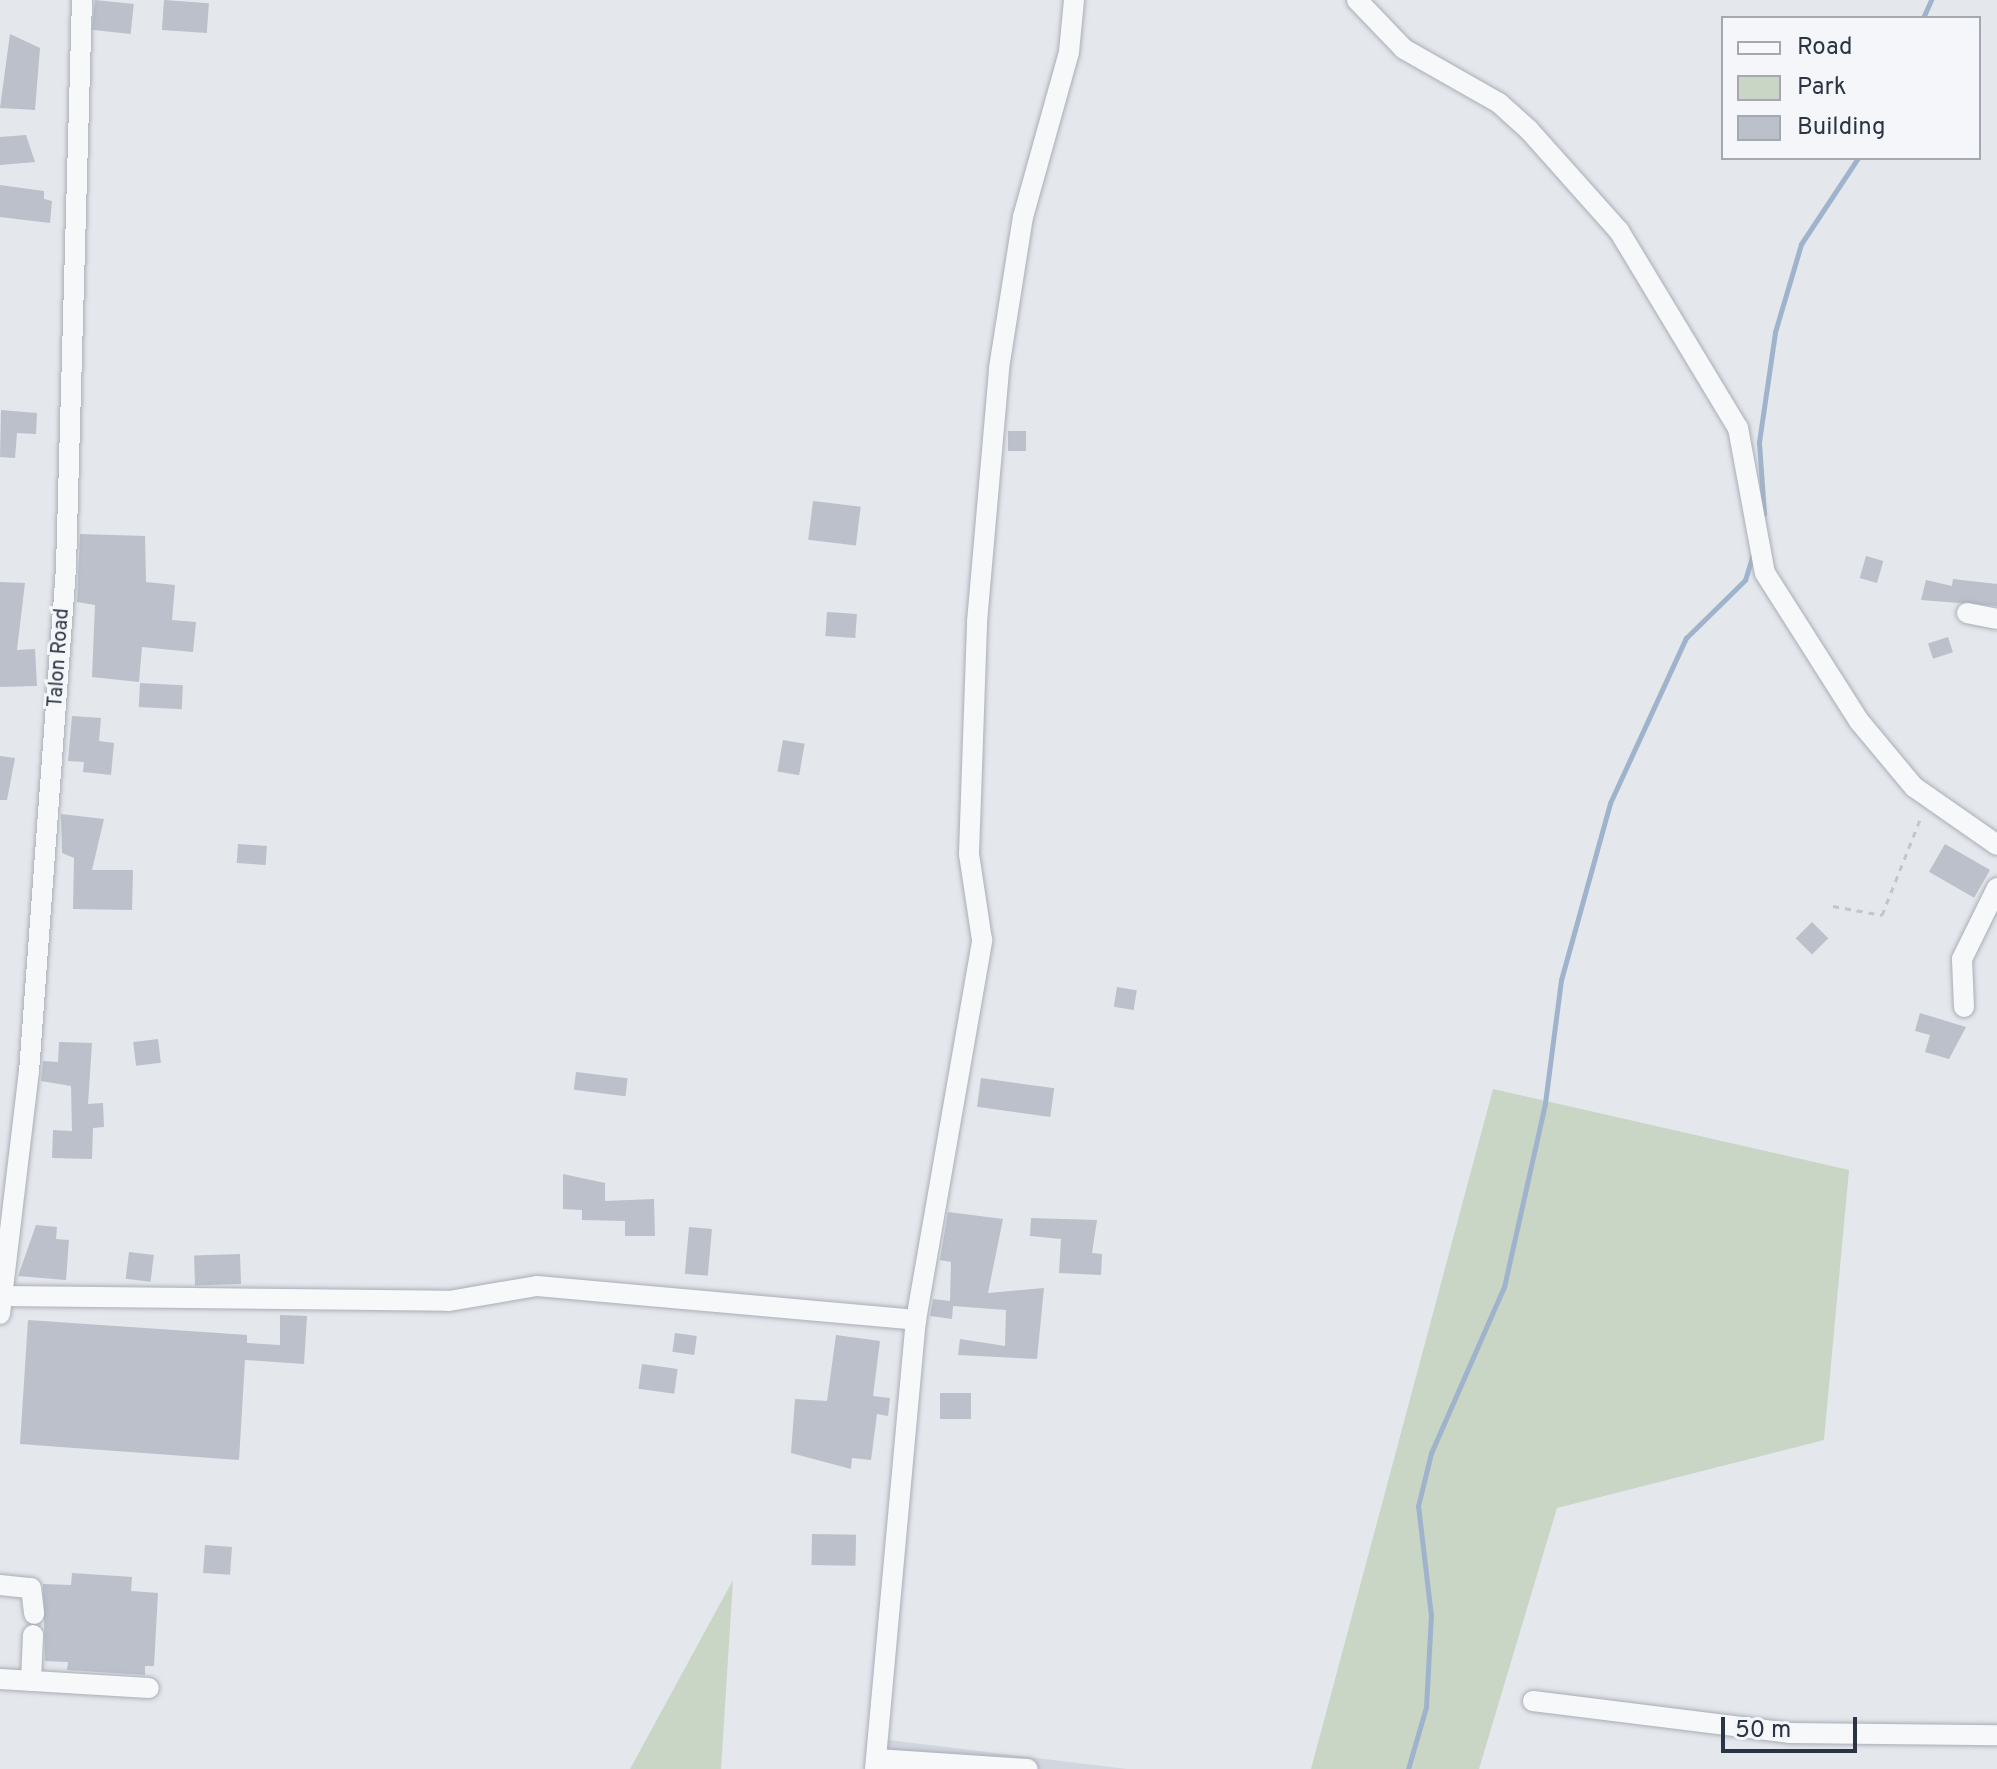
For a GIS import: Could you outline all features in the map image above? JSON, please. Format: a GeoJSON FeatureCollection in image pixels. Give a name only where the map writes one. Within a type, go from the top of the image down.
{"type":"FeatureCollection","features":[{"type":"Feature","properties":{"kind":"street","name":"Talon Road"},"geometry":{"type":"LineString","coordinates":[[1,1305],[29,1072],[66,568],[82,0]]}},
{"type":"Feature","properties":{"kind":"street"},"geometry":{"type":"LineString","coordinates":[[1028,1769],[875,1764],[916,1320],[982,940],[969,854],[977,622],[999,368],[1023,217],[1069,52],[1074,0]]}},
{"type":"Feature","properties":{"kind":"street"},"geometry":{"type":"LineString","coordinates":[[1357,0],[1404,49],[1509,112],[1619,231],[1738,428],[1762,558],[1859,721],[1929,799],[1997,845]]}},
{"type":"Feature","properties":{"kind":"street"},"geometry":{"type":"LineString","coordinates":[[1967,613],[1997,619]]}},
{"type":"Feature","properties":{"kind":"street"},"geometry":{"type":"LineString","coordinates":[[1964,1007],[1962,959],[1997,888]]}},
{"type":"Feature","properties":{"kind":"street"},"geometry":{"type":"LineString","coordinates":[[1,1305],[449,1301],[537,1286],[916,1320]]}},
{"type":"Feature","properties":{"kind":"street"},"geometry":{"type":"LineString","coordinates":[[0,1585],[31,1588],[34,1624],[31,1681]]}},
{"type":"Feature","properties":{"kind":"street"},"geometry":{"type":"LineString","coordinates":[[0,1679],[149,1688]]}},
{"type":"Feature","properties":{"kind":"street"},"geometry":{"type":"LineString","coordinates":[[1533,1701],[1789,1733],[1997,1735]]}},
{"type":"Feature","properties":{"kind":"path"},"geometry":{"type":"LineString","coordinates":[[1833,906],[1882,915],[1929,799]]}},
{"type":"Feature","properties":{"kind":"shaded area"},"geometry":{"type":"Polygon","coordinates":[[[880,1739],[1127,1769],[876,1769],[880,1739]]]}},
{"type":"Feature","properties":{"kind":"green space"},"geometry":{"type":"Polygon","coordinates":[[[1493,1089],[1849,1170],[1824,1440],[1557,1508],[1479,1769],[1311,1769],[1493,1089]]]}},
{"type":"Feature","properties":{"kind":"green space"},"geometry":{"type":"Polygon","coordinates":[[[733,1580],[721,1769],[630,1769],[733,1580]]]}},
{"type":"Feature","properties":{"kind":"building"},"geometry":{"type":"Polygon","coordinates":[[[95,0],[134,4],[131,34],[92,30],[95,0]]]}},
{"type":"Feature","properties":{"kind":"building"},"geometry":{"type":"Polygon","coordinates":[[[164,0],[209,3],[207,33],[162,30],[164,0]]]}},
{"type":"Feature","properties":{"kind":"building"},"geometry":{"type":"Polygon","coordinates":[[[10,34],[40,48],[35,110],[0,108],[10,34]]]}},
{"type":"Feature","properties":{"kind":"building"},"geometry":{"type":"Polygon","coordinates":[[[26,135],[35,162],[0,165],[0,137],[26,135]]]}},
{"type":"Feature","properties":{"kind":"building"},"geometry":{"type":"Polygon","coordinates":[[[0,185],[44,191],[44,199],[52,201],[50,223],[0,217],[0,185]]]}},
{"type":"Feature","properties":{"kind":"building"},"geometry":{"type":"Polygon","coordinates":[[[1,410],[37,413],[36,434],[17,433],[15,458],[0,457],[1,410]]]}},
{"type":"Feature","properties":{"kind":"building"},"geometry":{"type":"Polygon","coordinates":[[[1008,431],[1026,431],[1026,451],[1008,451],[1008,431]]]}},
{"type":"Feature","properties":{"kind":"building"},"geometry":{"type":"Polygon","coordinates":[[[813,501],[861,507],[856,546],[808,540],[813,501]]]}},
{"type":"Feature","properties":{"kind":"building"},"geometry":{"type":"Polygon","coordinates":[[[80,534],[145,536],[146,582],[175,585],[172,620],[196,622],[193,652],[142,647],[139,682],[92,677],[95,605],[77,602],[80,534]]]}},
{"type":"Feature","properties":{"kind":"building"},"geometry":{"type":"Polygon","coordinates":[[[1866,556],[1883,561],[1877,583],[1860,578],[1866,556]]]}},
{"type":"Feature","properties":{"kind":"building"},"geometry":{"type":"Polygon","coordinates":[[[1953,579],[1997,584],[1997,606],[1921,600],[1926,580],[1952,586],[1953,579]]]}},
{"type":"Feature","properties":{"kind":"building"},"geometry":{"type":"Polygon","coordinates":[[[0,582],[25,583],[17,650],[35,649],[37,686],[0,687],[0,582]]]}},
{"type":"Feature","properties":{"kind":"building"},"geometry":{"type":"Polygon","coordinates":[[[827,612],[857,614],[855,638],[825,636],[827,612]]]}},
{"type":"Feature","properties":{"kind":"building"},"geometry":{"type":"Polygon","coordinates":[[[1948,637],[1953,652],[1933,659],[1928,643],[1948,637]]]}},
{"type":"Feature","properties":{"kind":"building"},"geometry":{"type":"Polygon","coordinates":[[[140,683],[183,685],[182,709],[139,707],[140,683]]]}},
{"type":"Feature","properties":{"kind":"building"},"geometry":{"type":"Polygon","coordinates":[[[72,716],[101,718],[99,741],[114,743],[111,775],[83,772],[84,762],[68,761],[72,716]]]}},
{"type":"Feature","properties":{"kind":"building"},"geometry":{"type":"Polygon","coordinates":[[[783,740],[805,744],[799,775],[777,772],[783,740]]]}},
{"type":"Feature","properties":{"kind":"building"},"geometry":{"type":"Polygon","coordinates":[[[0,756],[15,758],[7,800],[0,800],[0,756]]]}},
{"type":"Feature","properties":{"kind":"building"},"geometry":{"type":"Polygon","coordinates":[[[61,814],[104,819],[92,870],[133,870],[132,910],[73,909],[74,858],[62,853],[61,814]]]}},
{"type":"Feature","properties":{"kind":"building"},"geometry":{"type":"Polygon","coordinates":[[[238,844],[267,846],[266,865],[237,863],[238,844]]]}},
{"type":"Feature","properties":{"kind":"building"},"geometry":{"type":"Polygon","coordinates":[[[1945,844],[1990,870],[1974,898],[1929,872],[1945,844]]]}},
{"type":"Feature","properties":{"kind":"building"},"geometry":{"type":"Polygon","coordinates":[[[1812,922],[1828,938],[1812,955],[1796,938],[1812,922]]]}},
{"type":"Feature","properties":{"kind":"building"},"geometry":{"type":"Polygon","coordinates":[[[1117,987],[1137,990],[1134,1010],[1114,1007],[1117,987]]]}},
{"type":"Feature","properties":{"kind":"building"},"geometry":{"type":"Polygon","coordinates":[[[1920,1013],[1966,1027],[1949,1059],[1925,1052],[1930,1035],[1915,1031],[1920,1013]]]}},
{"type":"Feature","properties":{"kind":"building"},"geometry":{"type":"Polygon","coordinates":[[[158,1039],[161,1063],[136,1066],[133,1042],[158,1039]]]}},
{"type":"Feature","properties":{"kind":"building"},"geometry":{"type":"Polygon","coordinates":[[[59,1042],[92,1043],[88,1104],[103,1103],[104,1127],[93,1128],[92,1159],[52,1158],[53,1130],[72,1131],[71,1086],[41,1081],[43,1061],[58,1062],[59,1042]]]}},
{"type":"Feature","properties":{"kind":"building"},"geometry":{"type":"Polygon","coordinates":[[[576,1072],[628,1078],[625,1096],[574,1090],[576,1072]]]}},
{"type":"Feature","properties":{"kind":"building"},"geometry":{"type":"Polygon","coordinates":[[[981,1078],[1054,1088],[1050,1117],[977,1107],[981,1078]]]}},
{"type":"Feature","properties":{"kind":"building"},"geometry":{"type":"Polygon","coordinates":[[[563,1174],[605,1183],[605,1201],[654,1199],[655,1236],[625,1236],[625,1221],[582,1220],[582,1210],[563,1209],[563,1174]]]}},
{"type":"Feature","properties":{"kind":"building"},"geometry":{"type":"Polygon","coordinates":[[[948,1212],[1003,1219],[988,1293],[1044,1288],[1037,1359],[958,1355],[960,1339],[1005,1346],[1006,1310],[953,1306],[952,1319],[930,1316],[933,1299],[950,1301],[951,1262],[940,1260],[948,1212]]]}},
{"type":"Feature","properties":{"kind":"building"},"geometry":{"type":"Polygon","coordinates":[[[1031,1218],[1097,1220],[1092,1253],[1102,1254],[1101,1275],[1059,1273],[1061,1239],[1030,1236],[1031,1218]]]}},
{"type":"Feature","properties":{"kind":"building"},"geometry":{"type":"Polygon","coordinates":[[[36,1225],[57,1227],[56,1239],[69,1240],[66,1280],[18,1276],[36,1225]]]}},
{"type":"Feature","properties":{"kind":"building"},"geometry":{"type":"Polygon","coordinates":[[[689,1227],[712,1229],[708,1276],[685,1274],[689,1227]]]}},
{"type":"Feature","properties":{"kind":"building"},"geometry":{"type":"Polygon","coordinates":[[[129,1252],[154,1255],[151,1282],[126,1279],[129,1252]]]}},
{"type":"Feature","properties":{"kind":"building"},"geometry":{"type":"Polygon","coordinates":[[[240,1254],[241,1284],[195,1286],[194,1256],[240,1254]]]}},
{"type":"Feature","properties":{"kind":"building"},"geometry":{"type":"Polygon","coordinates":[[[280,1315],[307,1316],[304,1364],[245,1360],[239,1460],[20,1444],[28,1320],[247,1335],[247,1343],[280,1345],[280,1315]]]}},
{"type":"Feature","properties":{"kind":"building"},"geometry":{"type":"Polygon","coordinates":[[[675,1333],[697,1336],[694,1355],[672,1352],[675,1333]]]}},
{"type":"Feature","properties":{"kind":"building"},"geometry":{"type":"Polygon","coordinates":[[[836,1335],[880,1341],[873,1396],[890,1398],[888,1416],[877,1414],[871,1460],[852,1458],[851,1469],[791,1453],[795,1399],[827,1401],[836,1335]]]}},
{"type":"Feature","properties":{"kind":"building"},"geometry":{"type":"Polygon","coordinates":[[[642,1364],[678,1369],[674,1394],[639,1389],[642,1364]]]}},
{"type":"Feature","properties":{"kind":"building"},"geometry":{"type":"Polygon","coordinates":[[[940,1393],[971,1393],[971,1419],[940,1419],[940,1393]]]}},
{"type":"Feature","properties":{"kind":"building"},"geometry":{"type":"Polygon","coordinates":[[[812,1534],[856,1535],[855,1566],[811,1565],[812,1534]]]}},
{"type":"Feature","properties":{"kind":"building"},"geometry":{"type":"Polygon","coordinates":[[[205,1545],[232,1547],[230,1575],[203,1573],[205,1545]]]}},
{"type":"Feature","properties":{"kind":"building"},"geometry":{"type":"Polygon","coordinates":[[[72,1573],[132,1577],[131,1591],[158,1593],[154,1666],[145,1666],[145,1675],[67,1670],[68,1662],[45,1661],[43,1584],[71,1585],[72,1573]]]}},
{"type":"Feature","properties":{"kind":"waterway"},"geometry":{"type":"LineString","coordinates":[[1924,16],[1931,0]]}},
{"type":"Feature","properties":{"kind":"waterway"},"geometry":{"type":"LineString","coordinates":[[1764,514],[1759,442],[1775,332],[1801,244],[1857,160]]}},
{"type":"Feature","properties":{"kind":"waterway"},"geometry":{"type":"LineString","coordinates":[[1408,1769],[1426,1707],[1431,1616],[1418,1506],[1431,1453],[1504,1287],[1545,1103],[1561,980],[1610,803],[1686,638],[1745,580],[1753,554]]}}]}
